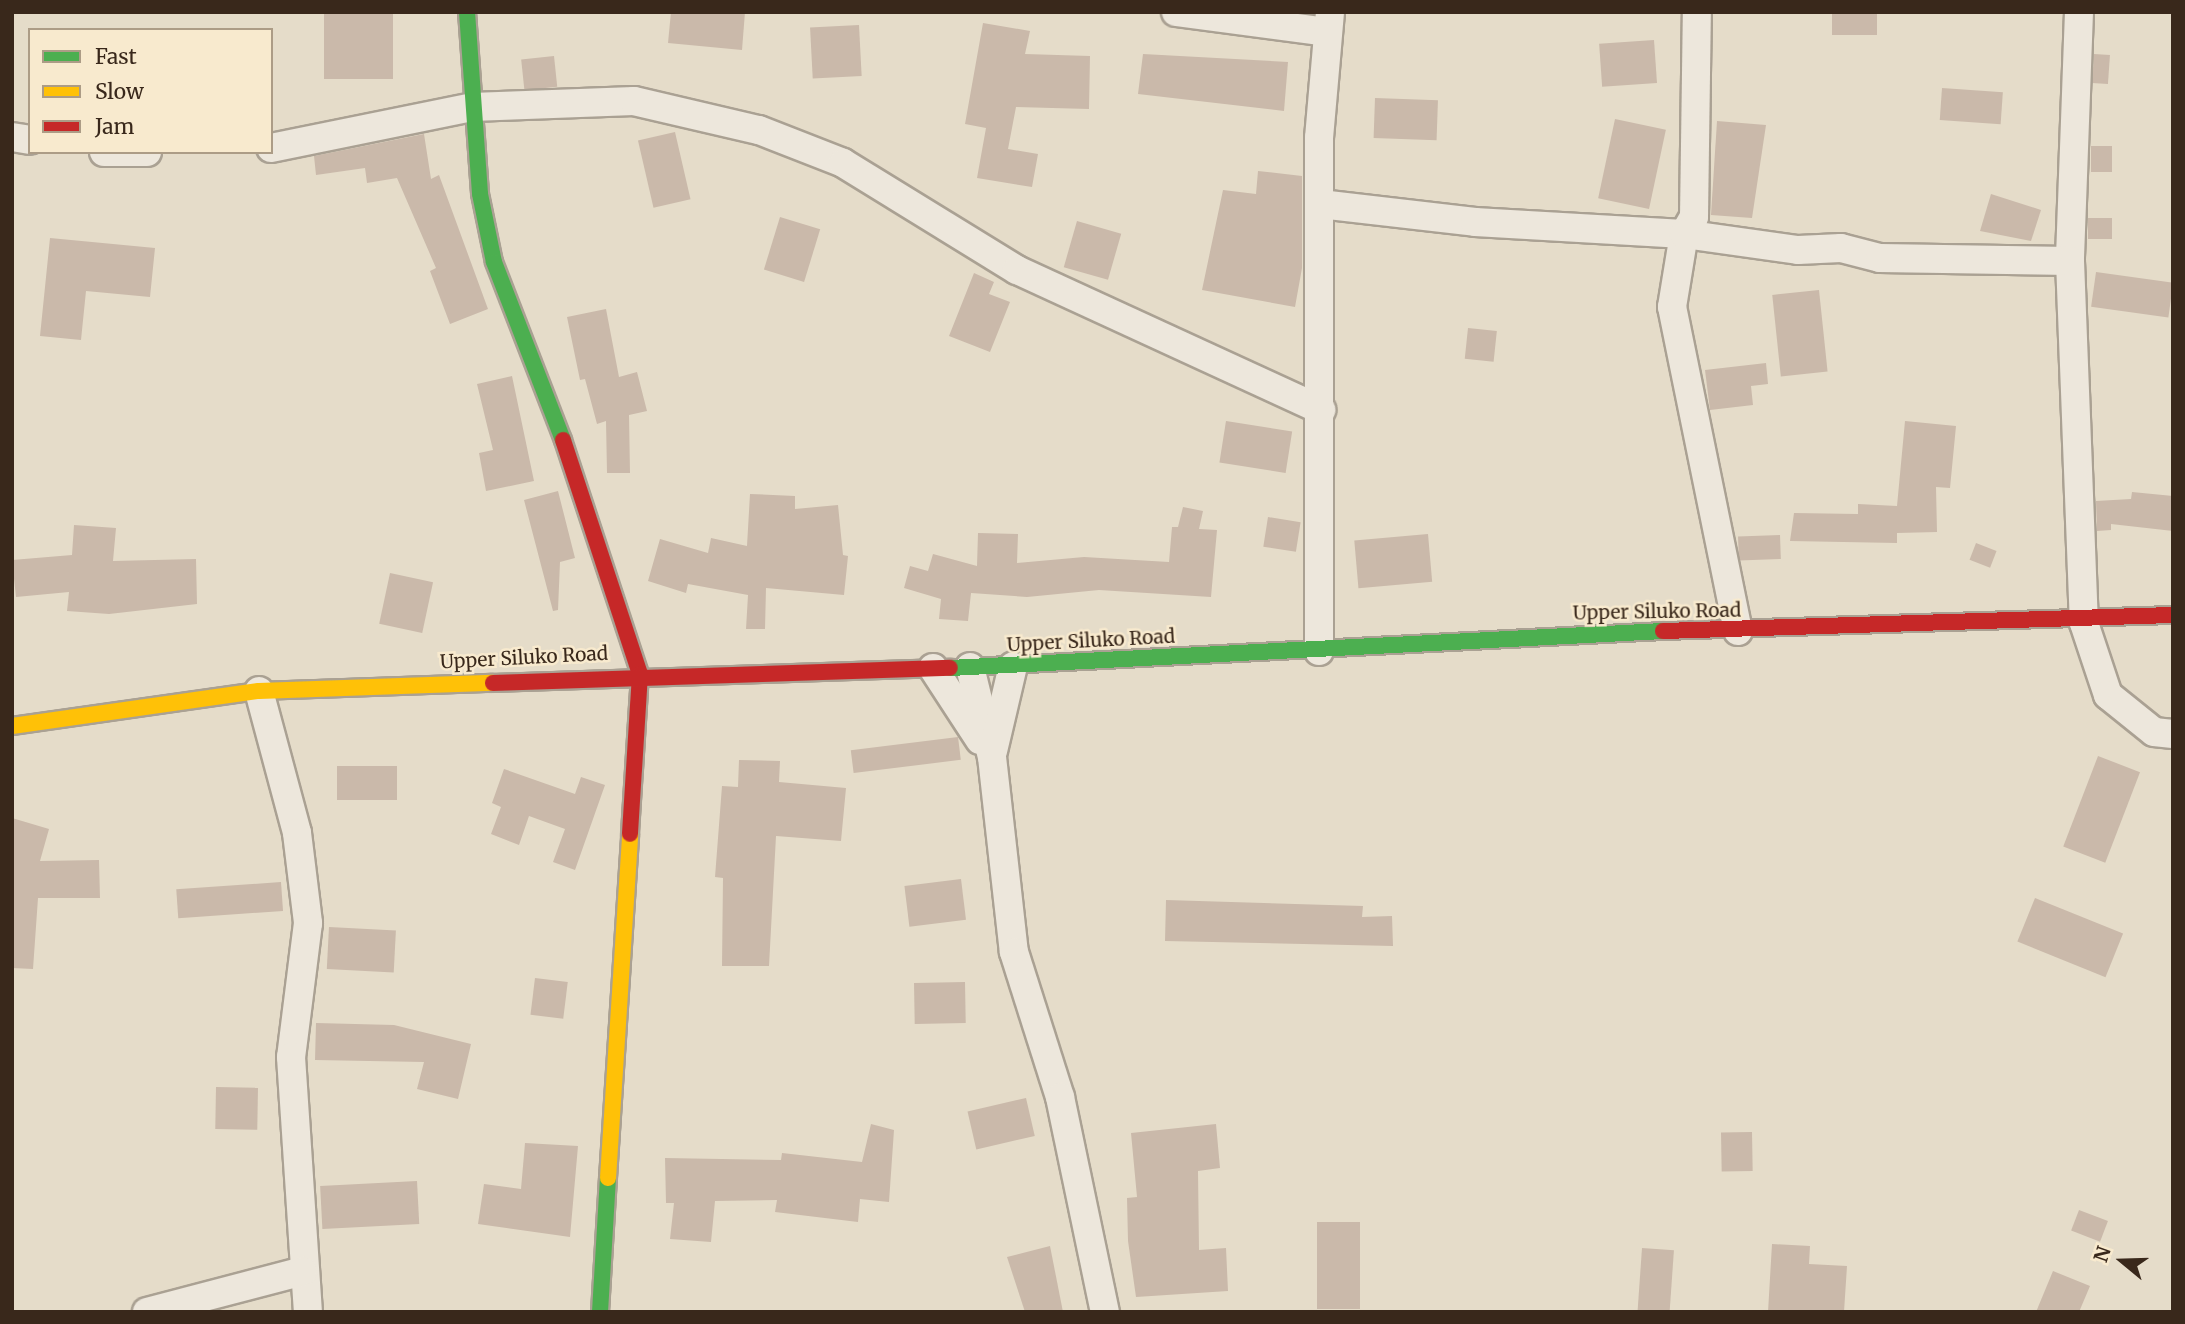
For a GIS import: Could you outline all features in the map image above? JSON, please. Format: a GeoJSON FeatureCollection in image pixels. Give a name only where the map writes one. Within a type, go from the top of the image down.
{"type":"FeatureCollection","features":[{"type":"Feature","properties":{"kind":"main road"},"geometry":{"type":"LineString","coordinates":[[467,12],[472,107],[494,262],[579,481],[640,674],[600,1312]]}},
{"type":"Feature","properties":{"kind":"main road","name":"Upper Siluko Road"},"geometry":{"type":"LineString","coordinates":[[12,726],[259,691],[640,674],[1013,666],[1319,652],[1510,636],[2084,623],[2173,615]]}},
{"type":"Feature","properties":{"kind":"street"},"geometry":{"type":"LineString","coordinates":[[1176,12],[1329,22],[1320,204],[1319,652]]}},
{"type":"Feature","properties":{"kind":"street"},"geometry":{"type":"LineString","coordinates":[[1697,12],[1694,217],[1684,234],[1672,307],[1738,631]]}},
{"type":"Feature","properties":{"kind":"street"},"geometry":{"type":"LineString","coordinates":[[2078,12],[2070,261],[2084,623],[2108,695],[2154,733],[2173,734]]}},
{"type":"Feature","properties":{"kind":"street"},"geometry":{"type":"LineString","coordinates":[[273,148],[341,139],[472,107],[634,101],[759,130],[843,163],[1017,270],[1321,410]]}},
{"type":"Feature","properties":{"kind":"street"},"geometry":{"type":"LineString","coordinates":[[1320,204],[1475,222],[1684,234],[1798,250],[1841,248],[1880,258],[2070,261]]}},
{"type":"Feature","properties":{"kind":"street"},"geometry":{"type":"LineString","coordinates":[[992,757],[1013,666]]}},
{"type":"Feature","properties":{"kind":"street"},"geometry":{"type":"LineString","coordinates":[[970,667],[992,757],[1014,953],[1060,1097],[1105,1312]]}},
{"type":"Feature","properties":{"kind":"street"},"geometry":{"type":"LineString","coordinates":[[933,668],[992,757]]}},
{"type":"Feature","properties":{"kind":"street"},"geometry":{"type":"LineString","coordinates":[[259,691],[297,834],[309,923],[291,1057],[307,1312]]}},
{"type":"Feature","properties":{"kind":"street"},"geometry":{"type":"LineString","coordinates":[[147,1312],[303,1271]]}},
{"type":"Feature","properties":{"kind":"building"},"geometry":{"type":"Polygon","coordinates":[[[324,12],[393,12],[393,79],[324,79],[324,12]]]}},
{"type":"Feature","properties":{"kind":"building"},"geometry":{"type":"Polygon","coordinates":[[[671,12],[745,12],[742,50],[668,43],[671,12]]]}},
{"type":"Feature","properties":{"kind":"building"},"geometry":{"type":"Polygon","coordinates":[[[1832,12],[1877,12],[1877,35],[1832,35],[1832,12]]]}},
{"type":"Feature","properties":{"kind":"building"},"geometry":{"type":"Polygon","coordinates":[[[983,23],[1030,31],[1025,54],[1090,56],[1089,109],[1016,107],[1008,149],[1038,154],[1032,187],[977,178],[986,128],[965,124],[983,23]]]}},
{"type":"Feature","properties":{"kind":"building"},"geometry":{"type":"Polygon","coordinates":[[[859,25],[862,76],[813,78],[810,28],[859,25]]]}},
{"type":"Feature","properties":{"kind":"building"},"geometry":{"type":"Polygon","coordinates":[[[1654,40],[1657,83],[1602,87],[1599,44],[1654,40]]]}},
{"type":"Feature","properties":{"kind":"building"},"geometry":{"type":"Polygon","coordinates":[[[1143,54],[1288,62],[1284,111],[1138,94],[1143,54]]]}},
{"type":"Feature","properties":{"kind":"building"},"geometry":{"type":"Polygon","coordinates":[[[2094,54],[2110,55],[2108,84],[2092,83],[2094,54]]]}},
{"type":"Feature","properties":{"kind":"building"},"geometry":{"type":"Polygon","coordinates":[[[554,56],[557,87],[524,90],[521,59],[554,56]]]}},
{"type":"Feature","properties":{"kind":"building"},"geometry":{"type":"Polygon","coordinates":[[[1942,88],[2003,92],[2001,124],[1940,120],[1942,88]]]}},
{"type":"Feature","properties":{"kind":"building"},"geometry":{"type":"Polygon","coordinates":[[[1375,98],[1438,100],[1437,140],[1374,138],[1375,98]]]}},
{"type":"Feature","properties":{"kind":"building"},"geometry":{"type":"Polygon","coordinates":[[[1615,119],[1666,130],[1649,209],[1598,198],[1615,119]]]}},
{"type":"Feature","properties":{"kind":"building"},"geometry":{"type":"Polygon","coordinates":[[[1717,121],[1766,125],[1752,218],[1711,215],[1717,121]]]}},
{"type":"Feature","properties":{"kind":"building"},"geometry":{"type":"Polygon","coordinates":[[[675,132],[691,199],[653,208],[638,141],[675,132]]]}},
{"type":"Feature","properties":{"kind":"building"},"geometry":{"type":"Polygon","coordinates":[[[424,134],[431,179],[439,175],[488,309],[450,324],[430,271],[436,268],[397,178],[367,183],[365,168],[316,175],[314,156],[424,134]]]}},
{"type":"Feature","properties":{"kind":"building"},"geometry":{"type":"Polygon","coordinates":[[[2091,146],[2112,146],[2112,172],[2091,172],[2091,146]]]}},
{"type":"Feature","properties":{"kind":"building"},"geometry":{"type":"Polygon","coordinates":[[[1258,171],[1302,176],[1302,268],[1295,307],[1202,290],[1223,190],[1256,194],[1258,171]]]}},
{"type":"Feature","properties":{"kind":"building"},"geometry":{"type":"Polygon","coordinates":[[[1991,194],[2041,210],[2031,241],[1980,231],[1991,194]]]}},
{"type":"Feature","properties":{"kind":"building"},"geometry":{"type":"Polygon","coordinates":[[[780,217],[820,229],[804,282],[764,270],[780,217]]]}},
{"type":"Feature","properties":{"kind":"building"},"geometry":{"type":"Polygon","coordinates":[[[2088,218],[2112,218],[2112,239],[2088,239],[2088,218]]]}},
{"type":"Feature","properties":{"kind":"building"},"geometry":{"type":"Polygon","coordinates":[[[1077,221],[1121,234],[1108,280],[1064,267],[1077,221]]]}},
{"type":"Feature","properties":{"kind":"building"},"geometry":{"type":"Polygon","coordinates":[[[50,238],[155,248],[150,297],[86,291],[81,340],[40,336],[50,238]]]}},
{"type":"Feature","properties":{"kind":"building"},"geometry":{"type":"Polygon","coordinates":[[[2096,272],[2173,283],[2168,318],[2091,307],[2096,272]]]}},
{"type":"Feature","properties":{"kind":"building"},"geometry":{"type":"Polygon","coordinates":[[[974,273],[994,282],[989,294],[1010,302],[990,352],[949,336],[974,273]]]}},
{"type":"Feature","properties":{"kind":"building"},"geometry":{"type":"Polygon","coordinates":[[[1819,290],[1828,372],[1781,376],[1772,295],[1819,290]]]}},
{"type":"Feature","properties":{"kind":"building"},"geometry":{"type":"Polygon","coordinates":[[[606,309],[619,377],[637,372],[647,411],[629,415],[630,473],[607,473],[606,421],[597,424],[585,379],[580,380],[567,317],[606,309]]]}},
{"type":"Feature","properties":{"kind":"building"},"geometry":{"type":"Polygon","coordinates":[[[1468,328],[1497,331],[1494,362],[1465,359],[1468,328]]]}},
{"type":"Feature","properties":{"kind":"building"},"geometry":{"type":"Polygon","coordinates":[[[1766,363],[1768,384],[1751,386],[1753,405],[1710,410],[1705,370],[1766,363]]]}},
{"type":"Feature","properties":{"kind":"building"},"geometry":{"type":"Polygon","coordinates":[[[512,376],[534,481],[486,491],[479,453],[493,450],[477,384],[512,376]]]}},
{"type":"Feature","properties":{"kind":"building"},"geometry":{"type":"Polygon","coordinates":[[[1226,421],[1292,431],[1286,473],[1219,462],[1226,421]]]}},
{"type":"Feature","properties":{"kind":"building"},"geometry":{"type":"Polygon","coordinates":[[[1905,421],[1956,426],[1950,488],[1936,487],[1937,532],[1897,533],[1897,543],[1790,541],[1794,513],[1858,514],[1858,504],[1897,506],[1905,421]]]}},
{"type":"Feature","properties":{"kind":"building"},"geometry":{"type":"Polygon","coordinates":[[[558,491],[575,558],[560,562],[558,610],[553,611],[524,500],[558,491]]]}},
{"type":"Feature","properties":{"kind":"building"},"geometry":{"type":"Polygon","coordinates":[[[2132,492],[2173,496],[2173,531],[2111,524],[2111,530],[2097,531],[2096,501],[2131,499],[2132,492]]]}},
{"type":"Feature","properties":{"kind":"building"},"geometry":{"type":"Polygon","coordinates":[[[750,494],[795,496],[795,509],[838,505],[843,555],[848,556],[844,595],[766,588],[765,629],[746,629],[748,595],[688,584],[686,593],[648,581],[660,539],[708,553],[711,538],[747,546],[750,494]]]}},
{"type":"Feature","properties":{"kind":"building"},"geometry":{"type":"Polygon","coordinates":[[[1183,507],[1203,511],[1199,529],[1217,530],[1211,597],[1099,590],[1027,597],[971,593],[968,621],[939,619],[941,599],[904,588],[910,566],[928,571],[933,554],[977,566],[978,533],[1018,534],[1017,563],[1084,557],[1169,562],[1172,527],[1178,527],[1183,507]]]}},
{"type":"Feature","properties":{"kind":"building"},"geometry":{"type":"Polygon","coordinates":[[[1268,517],[1301,522],[1296,552],[1263,547],[1268,517]]]}},
{"type":"Feature","properties":{"kind":"building"},"geometry":{"type":"Polygon","coordinates":[[[74,525],[116,528],[113,561],[196,559],[197,604],[109,614],[67,611],[69,592],[16,597],[12,560],[72,555],[74,525]]]}},
{"type":"Feature","properties":{"kind":"building"},"geometry":{"type":"Polygon","coordinates":[[[1428,534],[1432,582],[1358,588],[1354,540],[1428,534]]]}},
{"type":"Feature","properties":{"kind":"building"},"geometry":{"type":"Polygon","coordinates":[[[1780,535],[1781,559],[1739,560],[1738,536],[1780,535]]]}},
{"type":"Feature","properties":{"kind":"building"},"geometry":{"type":"Polygon","coordinates":[[[1976,543],[1997,551],[1990,568],[1970,560],[1976,543]]]}},
{"type":"Feature","properties":{"kind":"building"},"geometry":{"type":"Polygon","coordinates":[[[390,573],[433,582],[422,633],[379,624],[390,573]]]}},
{"type":"Feature","properties":{"kind":"building"},"geometry":{"type":"Polygon","coordinates":[[[958,737],[961,760],[854,773],[851,750],[958,737]]]}},
{"type":"Feature","properties":{"kind":"building"},"geometry":{"type":"Polygon","coordinates":[[[2098,756],[2140,772],[2105,863],[2063,847],[2098,756]]]}},
{"type":"Feature","properties":{"kind":"building"},"geometry":{"type":"Polygon","coordinates":[[[739,760],[780,761],[779,782],[846,788],[841,841],[776,836],[769,966],[722,966],[723,878],[715,877],[722,786],[738,787],[739,760]]]}},
{"type":"Feature","properties":{"kind":"building"},"geometry":{"type":"Polygon","coordinates":[[[337,766],[397,766],[397,800],[337,800],[337,766]]]}},
{"type":"Feature","properties":{"kind":"building"},"geometry":{"type":"Polygon","coordinates":[[[504,769],[575,794],[581,777],[605,785],[575,870],[553,862],[565,829],[529,816],[519,845],[491,834],[501,807],[492,803],[504,769]]]}},
{"type":"Feature","properties":{"kind":"building"},"geometry":{"type":"Polygon","coordinates":[[[12,818],[49,829],[40,861],[99,860],[100,898],[38,898],[33,969],[12,968],[12,818]]]}},
{"type":"Feature","properties":{"kind":"building"},"geometry":{"type":"Polygon","coordinates":[[[961,879],[966,920],[909,927],[904,886],[961,879]]]}},
{"type":"Feature","properties":{"kind":"building"},"geometry":{"type":"Polygon","coordinates":[[[281,882],[283,911],[178,918],[176,889],[281,882]]]}},
{"type":"Feature","properties":{"kind":"building"},"geometry":{"type":"Polygon","coordinates":[[[2035,898],[2123,934],[2105,977],[2017,942],[2035,898]]]}},
{"type":"Feature","properties":{"kind":"building"},"geometry":{"type":"Polygon","coordinates":[[[1166,900],[1363,906],[1362,917],[1392,916],[1393,946],[1165,941],[1166,900]]]}},
{"type":"Feature","properties":{"kind":"building"},"geometry":{"type":"Polygon","coordinates":[[[329,927],[396,931],[394,972],[327,969],[329,927]]]}},
{"type":"Feature","properties":{"kind":"building"},"geometry":{"type":"Polygon","coordinates":[[[535,978],[568,982],[563,1019],[530,1015],[535,978]]]}},
{"type":"Feature","properties":{"kind":"building"},"geometry":{"type":"Polygon","coordinates":[[[965,982],[966,1023],[915,1024],[914,983],[965,982]]]}},
{"type":"Feature","properties":{"kind":"building"},"geometry":{"type":"Polygon","coordinates":[[[316,1023],[394,1025],[471,1044],[458,1099],[417,1089],[424,1062],[315,1060],[316,1023]]]}},
{"type":"Feature","properties":{"kind":"building"},"geometry":{"type":"Polygon","coordinates":[[[216,1087],[258,1088],[257,1130],[215,1129],[216,1087]]]}},
{"type":"Feature","properties":{"kind":"building"},"geometry":{"type":"Polygon","coordinates":[[[1026,1098],[1035,1136],[976,1149],[968,1111],[1026,1098]]]}},
{"type":"Feature","properties":{"kind":"building"},"geometry":{"type":"Polygon","coordinates":[[[871,1124],[894,1130],[889,1202],[860,1199],[858,1222],[775,1212],[777,1200],[715,1201],[711,1242],[670,1239],[674,1203],[666,1203],[665,1158],[781,1160],[782,1153],[862,1162],[871,1124]]]}},
{"type":"Feature","properties":{"kind":"building"},"geometry":{"type":"Polygon","coordinates":[[[1216,1124],[1220,1168],[1198,1171],[1199,1250],[1226,1248],[1228,1291],[1136,1297],[1128,1241],[1127,1198],[1137,1197],[1131,1133],[1216,1124]]]}},
{"type":"Feature","properties":{"kind":"building"},"geometry":{"type":"Polygon","coordinates":[[[1752,1132],[1753,1171],[1722,1172],[1721,1133],[1752,1132]]]}},
{"type":"Feature","properties":{"kind":"building"},"geometry":{"type":"Polygon","coordinates":[[[525,1143],[578,1146],[570,1237],[478,1224],[484,1184],[521,1189],[525,1143]]]}},
{"type":"Feature","properties":{"kind":"building"},"geometry":{"type":"Polygon","coordinates":[[[417,1181],[419,1224],[322,1229],[320,1186],[417,1181]]]}},
{"type":"Feature","properties":{"kind":"building"},"geometry":{"type":"Polygon","coordinates":[[[2079,1210],[2108,1221],[2100,1242],[2071,1231],[2079,1210]]]}},
{"type":"Feature","properties":{"kind":"building"},"geometry":{"type":"Polygon","coordinates":[[[1317,1222],[1360,1222],[1360,1309],[1317,1309],[1317,1222]]]}},
{"type":"Feature","properties":{"kind":"building"},"geometry":{"type":"Polygon","coordinates":[[[1772,1244],[1810,1246],[1809,1264],[1847,1266],[1844,1312],[1768,1312],[1772,1244]]]}},
{"type":"Feature","properties":{"kind":"building"},"geometry":{"type":"Polygon","coordinates":[[[1050,1246],[1063,1312],[1025,1312],[1007,1257],[1050,1246]]]}},
{"type":"Feature","properties":{"kind":"building"},"geometry":{"type":"Polygon","coordinates":[[[1642,1248],[1674,1250],[1670,1312],[1638,1312],[1642,1248]]]}},
{"type":"Feature","properties":{"kind":"building"},"geometry":{"type":"Polygon","coordinates":[[[2053,1271],[2090,1286],[2079,1312],[2036,1312],[2053,1271]]]}},
{"type":"Feature","properties":{"kind":"traffic: fast"},"geometry":{"type":"LineString","coordinates":[[467,12],[480,194],[494,262],[563,440]]}},
{"type":"Feature","properties":{"kind":"traffic: fast"},"geometry":{"type":"LineString","coordinates":[[950,668],[1663,631]]}},
{"type":"Feature","properties":{"kind":"traffic: fast"},"geometry":{"type":"LineString","coordinates":[[600,1312],[608,1178]]}},
{"type":"Feature","properties":{"kind":"traffic: slow"},"geometry":{"type":"LineString","coordinates":[[12,726],[259,691],[493,683]]}},
{"type":"Feature","properties":{"kind":"traffic: slow"},"geometry":{"type":"LineString","coordinates":[[608,1178],[630,834]]}},
{"type":"Feature","properties":{"kind":"traffic: jam"},"geometry":{"type":"LineString","coordinates":[[563,440],[640,674],[630,834]]}},
{"type":"Feature","properties":{"kind":"traffic: jam"},"geometry":{"type":"LineString","coordinates":[[1663,631],[2173,615]]}},
{"type":"Feature","properties":{"kind":"traffic: jam"},"geometry":{"type":"LineString","coordinates":[[493,683],[950,668]]}}]}
